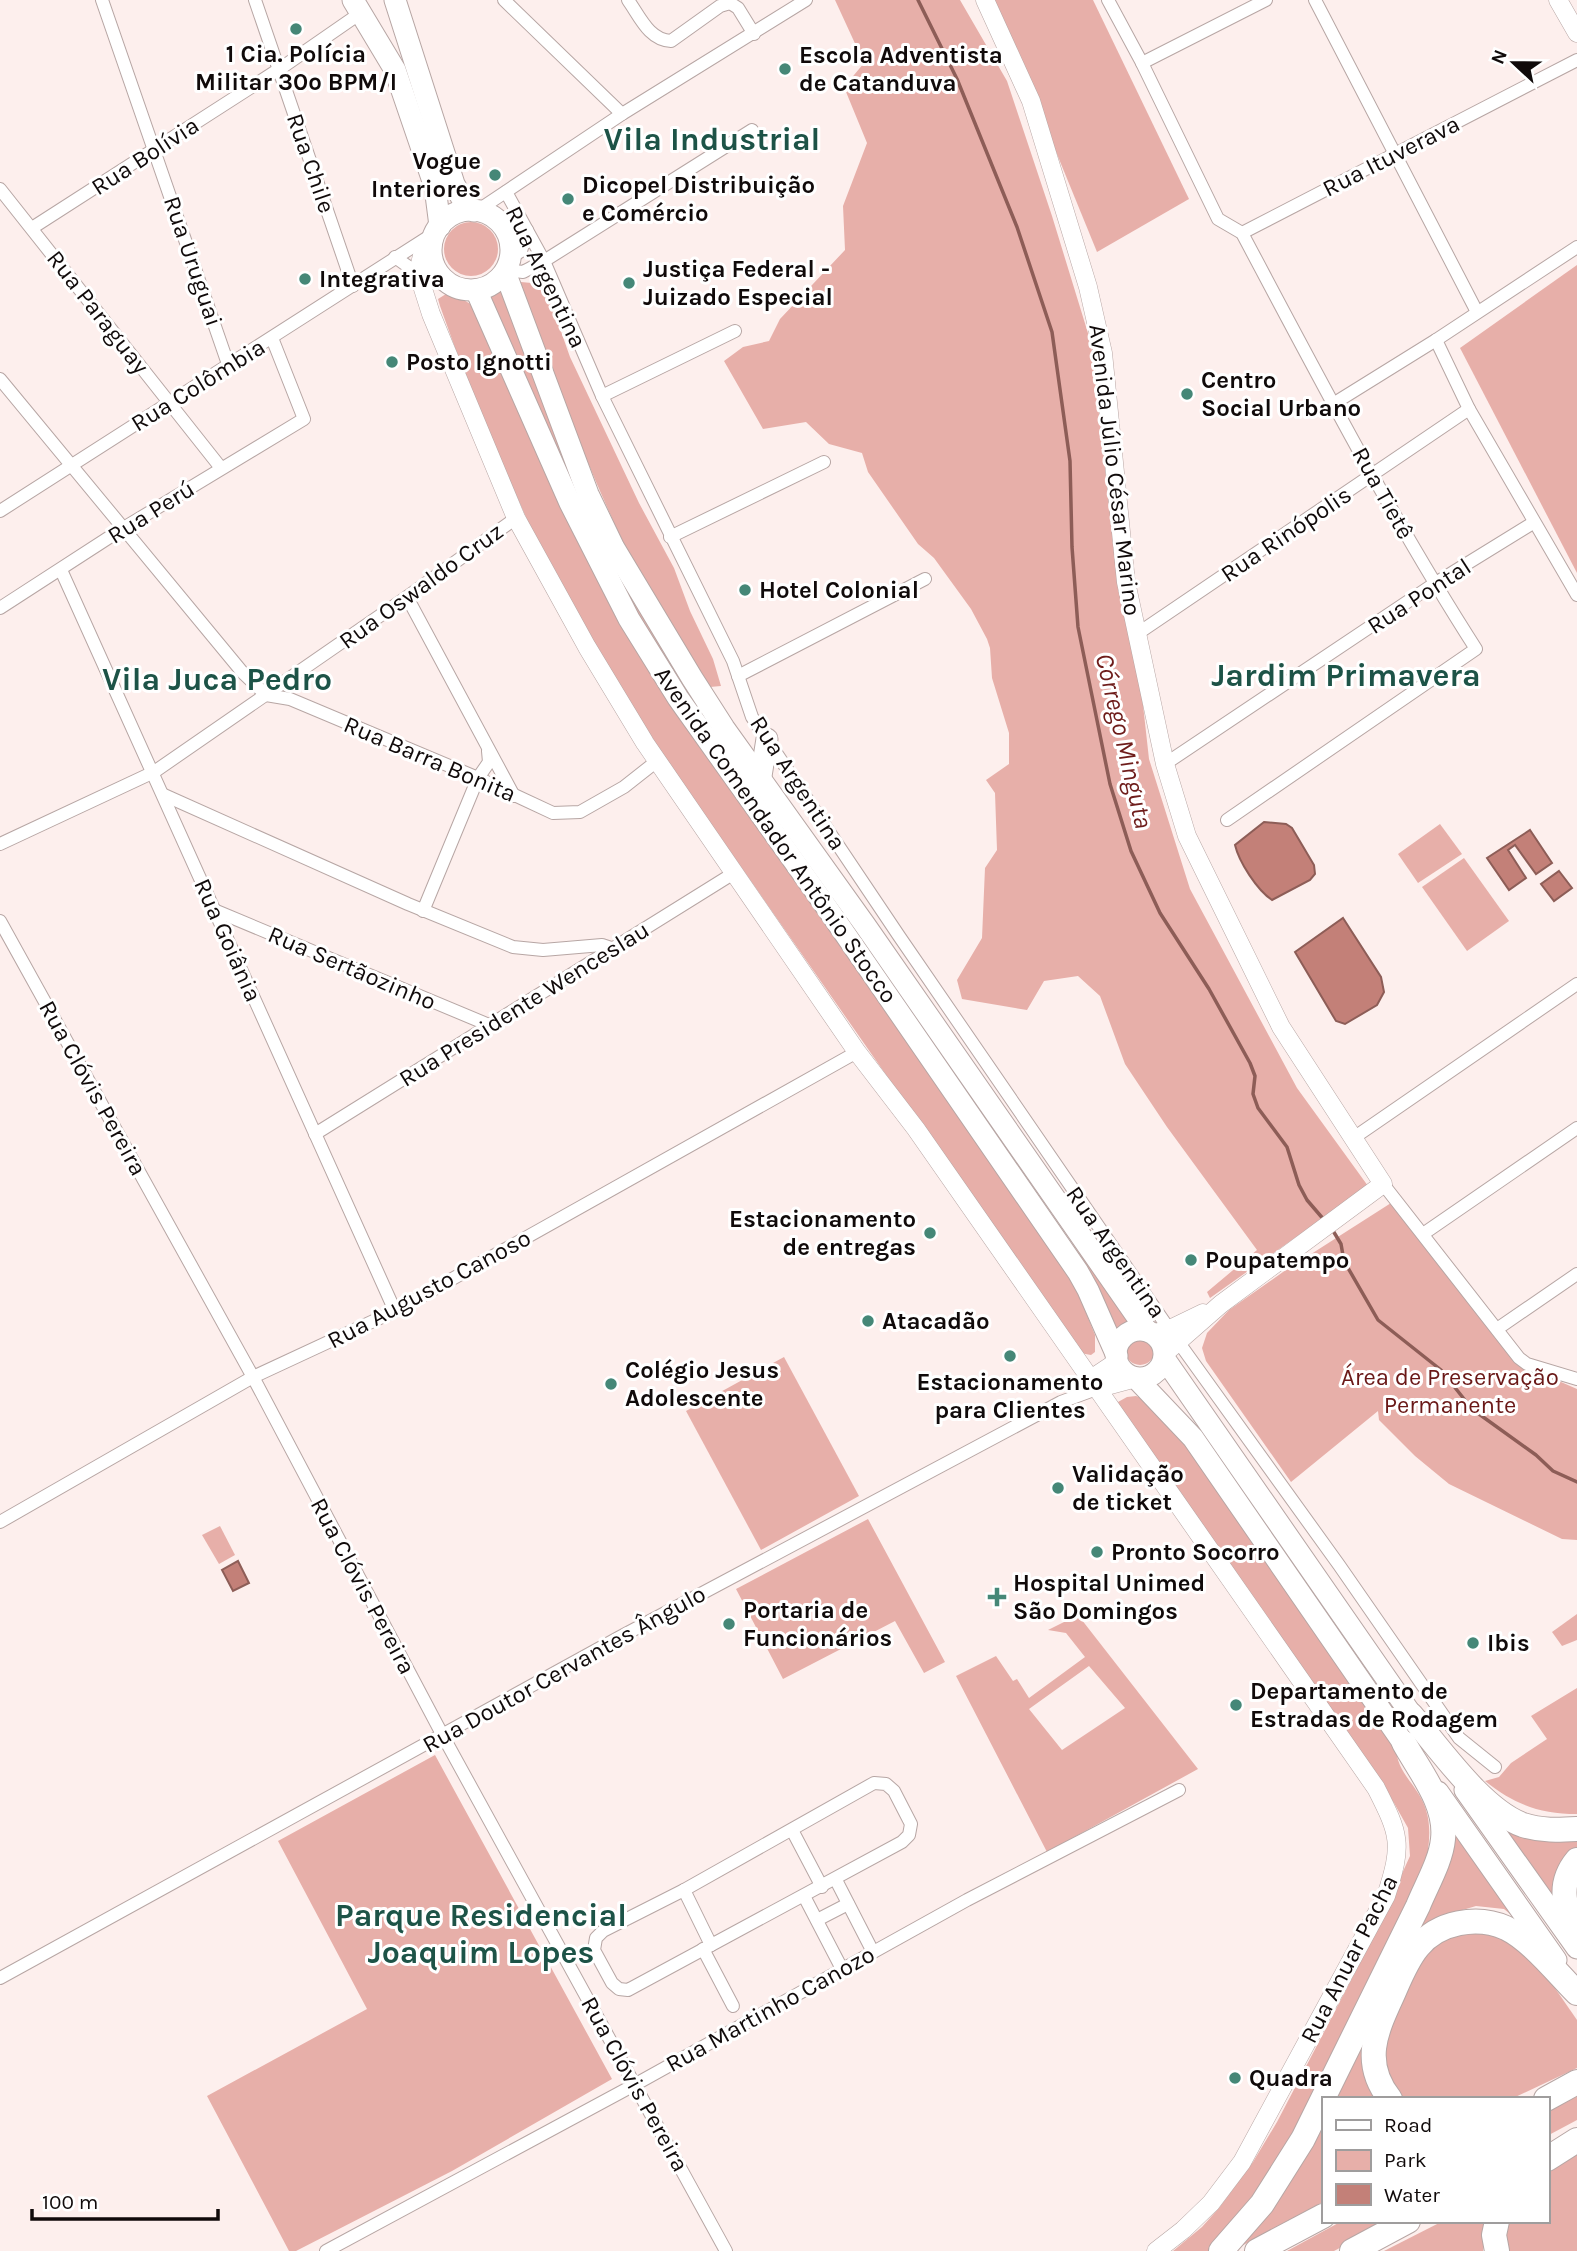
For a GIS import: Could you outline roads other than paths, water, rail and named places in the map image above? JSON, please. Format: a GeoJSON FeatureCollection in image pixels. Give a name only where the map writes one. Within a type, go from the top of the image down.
{"type":"FeatureCollection","features":[{"type":"Feature","properties":{"kind":"highway"},"geometry":{"type":"LineString","coordinates":[[1411,1715],[1480,1795],[1506,1817],[1538,1829],[1577,1829]]}},
{"type":"Feature","properties":{"kind":"highway"},"geometry":{"type":"LineString","coordinates":[[1324,2097],[1418,1906],[1443,1840],[1443,1819],[1435,1798],[1404,1743]]}},
{"type":"Feature","properties":{"kind":"highway"},"geometry":{"type":"LineString","coordinates":[[1577,1860],[1564,1881],[1563,1896],[1568,1916],[1577,1933]]}},
{"type":"Feature","properties":{"kind":"highway"},"geometry":{"type":"LineString","coordinates":[[1389,2097],[1378,2079],[1374,2063],[1373,2049],[1377,2030],[1407,1962],[1433,1933],[1452,1924],[1471,1921],[1507,1928],[1523,1939],[1577,1991]]}},
{"type":"Feature","properties":{"kind":"highway"},"geometry":{"type":"LineString","coordinates":[[1544,2097],[1563,2090]]}},
{"type":"Feature","properties":{"kind":"highway"},"geometry":{"type":"LineString","coordinates":[[1221,2251],[1262,2204],[1303,2139],[1322,2101]]}},
{"type":"Feature","properties":{"kind":"highway"},"geometry":{"type":"LineString","coordinates":[[1549,2146],[1577,2131]]}},
{"type":"Feature","properties":{"kind":"highway"},"geometry":{"type":"LineString","coordinates":[[1549,2158],[1577,2140]]}},
{"type":"Feature","properties":{"kind":"highway"},"geometry":{"type":"LineString","coordinates":[[1257,2251],[1322,2217]]}},
{"type":"Feature","properties":{"kind":"highway"},"geometry":{"type":"LineString","coordinates":[[1352,2251],[1404,2223]]}},
{"type":"Feature","properties":{"kind":"highway"},"geometry":{"type":"LineString","coordinates":[[1497,2223],[1494,2235],[1497,2251]]}},
{"type":"Feature","properties":{"kind":"main road"},"geometry":{"type":"LineString","coordinates":[[357,6],[395,70],[435,187],[437,232],[432,257],[435,266],[445,280],[456,287],[476,290],[496,282],[507,267],[510,240],[501,223],[494,217],[466,206],[454,184],[395,0]]}},
{"type":"Feature","properties":{"kind":"main road"},"geometry":{"type":"LineString","coordinates":[[437,232],[454,215],[475,211]]}},
{"type":"Feature","properties":{"kind":"main road","name":"Avenida Comendador Antônio Stocco"},"geometry":{"type":"LineString","coordinates":[[507,267],[588,495],[614,548],[692,678],[724,728],[761,776],[1163,1342],[1411,1715],[1577,1948]]}},
{"type":"Feature","properties":{"kind":"main road","name":"Avenida Comendador Antônio Stocco"},"geometry":{"type":"LineString","coordinates":[[476,290],[575,514],[629,619],[678,698],[839,925],[1080,1275],[1117,1358]]}},
{"type":"Feature","properties":{"kind":"main road"},"geometry":{"type":"LineString","coordinates":[[761,776],[767,739]]}},
{"type":"Feature","properties":{"kind":"main road"},"geometry":{"type":"LineString","coordinates":[[1136,1378],[1152,1375],[1160,1368],[1163,1342],[1134,1331],[1123,1338],[1117,1349],[1117,1358],[1124,1372],[1136,1378],[1193,1438],[1577,1991]]}},
{"type":"Feature","properties":{"kind":"street","name":"Rua Uruguai"},"geometry":{"type":"LineString","coordinates":[[102,0],[228,364]]}},
{"type":"Feature","properties":{"kind":"street","name":"Rua Chile"},"geometry":{"type":"LineString","coordinates":[[255,0],[353,286]]}},
{"type":"Feature","properties":{"kind":"street"},"geometry":{"type":"LineString","coordinates":[[504,0],[622,114]]}},
{"type":"Feature","properties":{"kind":"street"},"geometry":{"type":"LineString","coordinates":[[628,0],[652,35],[661,41],[671,41],[720,6],[730,3],[738,8],[754,34]]}},
{"type":"Feature","properties":{"kind":"street"},"geometry":{"type":"LineString","coordinates":[[475,211],[622,114],[806,0]]}},
{"type":"Feature","properties":{"kind":"street","name":"Avenida Júlio César Marino"},"geometry":{"type":"LineString","coordinates":[[985,0],[1031,101],[1088,287],[1103,353],[1126,582],[1165,764],[1187,836],[1281,1027],[1383,1184],[1519,1358],[1527,1364],[1577,1379]]}},
{"type":"Feature","properties":{"kind":"street","name":"Rua Tietê"},"geometry":{"type":"LineString","coordinates":[[1108,0],[1142,63],[1217,219],[1242,233],[1333,404],[1434,584],[1476,649],[1227,820]]}},
{"type":"Feature","properties":{"kind":"street"},"geometry":{"type":"LineString","coordinates":[[1142,63],[1266,0]]}},
{"type":"Feature","properties":{"kind":"street"},"geometry":{"type":"LineString","coordinates":[[1315,0],[1476,312]]}},
{"type":"Feature","properties":{"kind":"street"},"geometry":{"type":"LineString","coordinates":[[1558,0],[1577,33]]}},
{"type":"Feature","properties":{"kind":"street","name":"Rua Bolívia"},"geometry":{"type":"LineString","coordinates":[[32,228],[279,69],[357,6]]}},
{"type":"Feature","properties":{"kind":"street","name":"Rua Ituverava"},"geometry":{"type":"LineString","coordinates":[[1242,233],[1577,60]]}},
{"type":"Feature","properties":{"kind":"street"},"geometry":{"type":"LineString","coordinates":[[527,230],[520,251],[507,267],[523,272],[752,130]]}},
{"type":"Feature","properties":{"kind":"street","name":"Rua Paraguay"},"geometry":{"type":"LineString","coordinates":[[0,189],[221,468]]}},
{"type":"Feature","properties":{"kind":"street","name":"Rua Argentina"},"geometry":{"type":"LineString","coordinates":[[506,192],[544,261],[602,396],[733,661],[752,717],[899,936],[1163,1342],[1346,1576],[1459,1738],[1495,1767]]}},
{"type":"Feature","properties":{"kind":"street"},"geometry":{"type":"LineString","coordinates":[[437,232],[423,251],[418,273],[431,314],[516,518],[587,648],[657,761],[857,1052],[916,1129],[1095,1384]]}},
{"type":"Feature","properties":{"kind":"street","name":"Rua Colômbia"},"geometry":{"type":"LineString","coordinates":[[0,511],[437,232]]}},
{"type":"Feature","properties":{"kind":"street"},"geometry":{"type":"LineString","coordinates":[[1333,404],[1577,247]]}},
{"type":"Feature","properties":{"kind":"street"},"geometry":{"type":"LineString","coordinates":[[395,257],[418,273],[436,280],[445,280]]}},
{"type":"Feature","properties":{"kind":"street"},"geometry":{"type":"LineString","coordinates":[[602,396],[736,331]]}},
{"type":"Feature","properties":{"kind":"street","name":"Rua Perú"},"geometry":{"type":"LineString","coordinates":[[0,607],[122,529],[304,419],[272,338]]}},
{"type":"Feature","properties":{"kind":"street"},"geometry":{"type":"LineString","coordinates":[[1436,340],[1469,409],[1577,596]]}},
{"type":"Feature","properties":{"kind":"street"},"geometry":{"type":"LineString","coordinates":[[0,379],[243,673],[266,695]]}},
{"type":"Feature","properties":{"kind":"street","name":"Rua Rinópolis"},"geometry":{"type":"LineString","coordinates":[[1137,634],[1469,409]]}},
{"type":"Feature","properties":{"kind":"street"},"geometry":{"type":"LineString","coordinates":[[670,537],[824,462]]}},
{"type":"Feature","properties":{"kind":"street","name":"Rua Oswaldo Cruz"},"geometry":{"type":"LineString","coordinates":[[0,844],[154,772],[516,518]]}},
{"type":"Feature","properties":{"kind":"street","name":"Rua Pontal"},"geometry":{"type":"LineString","coordinates":[[1165,764],[1434,584],[1534,523]]}},
{"type":"Feature","properties":{"kind":"street","name":"Rua Goiânia"},"geometry":{"type":"LineString","coordinates":[[61,570],[395,1311]]}},
{"type":"Feature","properties":{"kind":"street"},"geometry":{"type":"LineString","coordinates":[[738,676],[925,579]]}},
{"type":"Feature","properties":{"kind":"street"},"geometry":{"type":"LineString","coordinates":[[407,597],[514,796]]}},
{"type":"Feature","properties":{"kind":"street","name":"Rua Barra Bonita"},"geometry":{"type":"LineString","coordinates":[[266,695],[290,699],[478,778],[553,813],[580,812],[624,787],[657,761]]}},
{"type":"Feature","properties":{"kind":"street"},"geometry":{"type":"LineString","coordinates":[[423,911],[478,778],[489,762],[488,748]]}},
{"type":"Feature","properties":{"kind":"street"},"geometry":{"type":"LineString","coordinates":[[164,795],[423,911],[513,947],[543,950],[602,945],[614,949]]}},
{"type":"Feature","properties":{"kind":"street","name":"Rua Presidente Wenceslau"},"geometry":{"type":"LineString","coordinates":[[315,1134],[734,873]]}},
{"type":"Feature","properties":{"kind":"street","name":"Rua Sertãozinho"},"geometry":{"type":"LineString","coordinates":[[214,910],[489,1025]]}},
{"type":"Feature","properties":{"kind":"street","name":"Rua Clóvis Pereira"},"geometry":{"type":"LineString","coordinates":[[0,921],[253,1377],[443,1736],[726,2251]]}},
{"type":"Feature","properties":{"kind":"street"},"geometry":{"type":"LineString","coordinates":[[1352,1139],[1577,984]]}},
{"type":"Feature","properties":{"kind":"street","name":"Rua Augusto Canoso"},"geometry":{"type":"LineString","coordinates":[[0,1522],[253,1377],[395,1311],[857,1052]]}},
{"type":"Feature","properties":{"kind":"street"},"geometry":{"type":"LineString","coordinates":[[1423,1234],[1577,1128]]}},
{"type":"Feature","properties":{"kind":"street"},"geometry":{"type":"LineString","coordinates":[[1163,1342],[1222,1304],[1383,1184]]}},
{"type":"Feature","properties":{"kind":"street"},"geometry":{"type":"LineString","coordinates":[[1497,1329],[1577,1274]]}},
{"type":"Feature","properties":{"kind":"street"},"geometry":{"type":"LineString","coordinates":[[1095,1384],[1117,1358]]}},
{"type":"Feature","properties":{"kind":"street"},"geometry":{"type":"LineString","coordinates":[[1095,1384],[1136,1378]]}},
{"type":"Feature","properties":{"kind":"street","name":"Rua Doutor Cervantes Ângulo"},"geometry":{"type":"LineString","coordinates":[[0,1979],[620,1637],[1095,1384]]}},
{"type":"Feature","properties":{"kind":"street","name":"Rua Anuar Pacha"},"geometry":{"type":"LineString","coordinates":[[1095,1384],[1376,1788],[1395,1825],[1398,1845],[1396,1867],[1386,1896],[1242,2162],[1211,2203],[1156,2251]]}},
{"type":"Feature","properties":{"kind":"street"},"geometry":{"type":"LineString","coordinates":[[874,1783],[886,1784],[894,1791],[911,1824],[909,1835],[902,1842],[836,1880],[628,1990],[619,1989],[612,1983],[594,1950],[596,1938],[603,1931],[684,1890],[874,1783]]}},
{"type":"Feature","properties":{"kind":"street","name":"Rua Martinho Canozo"},"geometry":{"type":"LineString","coordinates":[[326,2251],[636,2084],[967,1900],[1179,1790]]}},
{"type":"Feature","properties":{"kind":"street"},"geometry":{"type":"LineString","coordinates":[[792,1830],[822,1886]]}},
{"type":"Feature","properties":{"kind":"street"},"geometry":{"type":"LineString","coordinates":[[836,1880],[873,1952]]}},
{"type":"Feature","properties":{"kind":"street"},"geometry":{"type":"LineString","coordinates":[[684,1890],[733,2006]]}},
{"type":"Feature","properties":{"kind":"street"},"geometry":{"type":"LineString","coordinates":[[804,1896],[842,1969]]}},
{"type":"Feature","properties":{"kind":"street"},"geometry":{"type":"LineString","coordinates":[[817,1920],[848,1904]]}},
{"type":"Feature","properties":{"kind":"water"},"geometry":{"type":"Polygon","coordinates":[[[1264,822],[1286,824],[1292,828],[1314,865],[1315,874],[1310,880],[1272,900],[1249,875],[1235,845],[1264,822]]]}},
{"type":"Feature","properties":{"kind":"water"},"geometry":{"type":"Polygon","coordinates":[[[1530,830],[1552,863],[1536,874],[1515,845],[1508,850],[1526,878],[1509,890],[1487,858],[1530,830]]]}},
{"type":"Feature","properties":{"kind":"water"},"geometry":{"type":"Polygon","coordinates":[[[1559,871],[1572,888],[1554,901],[1541,884],[1559,871]]]}},
{"type":"Feature","properties":{"kind":"water"},"geometry":{"type":"Polygon","coordinates":[[[1343,918],[1381,977],[1384,992],[1377,1005],[1345,1024],[1336,1021],[1295,952],[1343,918]]]}},
{"type":"Feature","properties":{"kind":"water"},"geometry":{"type":"Polygon","coordinates":[[[238,1561],[249,1583],[233,1591],[222,1570],[238,1561]]]}},
{"type":"Feature","properties":{"kind":"waterway","name":"Córrego Minguta"},"geometry":{"type":"LineString","coordinates":[[918,0],[957,79],[1017,227],[1052,332],[1070,461],[1072,547],[1078,627],[1110,784],[1131,851],[1160,913],[1209,989],[1250,1063],[1255,1076],[1253,1094],[1258,1108],[1287,1147],[1299,1185],[1307,1200],[1325,1221]]}},
{"type":"Feature","properties":{"kind":"waterway","name":"Córrego Minguta"},"geometry":{"type":"LineString","coordinates":[[1332,1229],[1341,1244],[1344,1261],[1378,1320],[1441,1370],[1472,1409],[1536,1455],[1553,1471],[1577,1482]]}},
{"type":"Feature","properties":{"kind":"place","name":"1 Cia. Polícia Militar 30º BPM/I"},"geometry":{"type":"Point","coordinates":[296,29]}},
{"type":"Feature","properties":{"kind":"place","name":"Escola Adventista de Catanduva"},"geometry":{"type":"Point","coordinates":[785,69]}},
{"type":"Feature","properties":{"kind":"place","name":"Vogue Interiores"},"geometry":{"type":"Point","coordinates":[495,175]}},
{"type":"Feature","properties":{"kind":"place","name":"Dicopel Distribuição e Comércio"},"geometry":{"type":"Point","coordinates":[568,199]}},
{"type":"Feature","properties":{"kind":"place","name":"Integrativa"},"geometry":{"type":"Point","coordinates":[305,279]}},
{"type":"Feature","properties":{"kind":"place","name":"Justiça Federal - Juizado Especial"},"geometry":{"type":"Point","coordinates":[629,283]}},
{"type":"Feature","properties":{"kind":"place","name":"Posto Ignotti"},"geometry":{"type":"Point","coordinates":[392,362]}},
{"type":"Feature","properties":{"kind":"place","name":"Centro Social Urbano"},"geometry":{"type":"Point","coordinates":[1187,394]}},
{"type":"Feature","properties":{"kind":"place","name":"Hotel Colonial"},"geometry":{"type":"Point","coordinates":[745,590]}},
{"type":"Feature","properties":{"kind":"place","name":"Estacionamento de entregas"},"geometry":{"type":"Point","coordinates":[930,1233]}},
{"type":"Feature","properties":{"kind":"place","name":"Poupatempo"},"geometry":{"type":"Point","coordinates":[1191,1260]}},
{"type":"Feature","properties":{"kind":"place","name":"Atacadão"},"geometry":{"type":"Point","coordinates":[868,1321]}},
{"type":"Feature","properties":{"kind":"place","name":"Estacionamento para Clientes"},"geometry":{"type":"Point","coordinates":[1010,1356]}},
{"type":"Feature","properties":{"kind":"place","name":"Colégio Jesus Adolescente"},"geometry":{"type":"Point","coordinates":[611,1384]}},
{"type":"Feature","properties":{"kind":"place","name":"Validação de ticket"},"geometry":{"type":"Point","coordinates":[1058,1488]}},
{"type":"Feature","properties":{"kind":"place","name":"Pronto Socorro"},"geometry":{"type":"Point","coordinates":[1097,1552]}},
{"type":"Feature","properties":{"kind":"place","name":"Hospital Unimed São Domingos"},"geometry":{"type":"Point","coordinates":[997,1597]}},
{"type":"Feature","properties":{"kind":"place","name":"Portaria de Funcionários"},"geometry":{"type":"Point","coordinates":[729,1624]}},
{"type":"Feature","properties":{"kind":"place","name":"Ibis"},"geometry":{"type":"Point","coordinates":[1473,1643]}},
{"type":"Feature","properties":{"kind":"place","name":"Departamento de Estradas de Rodagem"},"geometry":{"type":"Point","coordinates":[1236,1705]}},
{"type":"Feature","properties":{"kind":"place","name":"Quadra"},"geometry":{"type":"Point","coordinates":[1235,2078]}},
{"type":"Feature","properties":{"kind":"district","name":"Vila Industrial"},"geometry":{"type":"Point","coordinates":[712,139]}},
{"type":"Feature","properties":{"kind":"district","name":"Jardim Primavera"},"geometry":{"type":"Point","coordinates":[1346,675]}},
{"type":"Feature","properties":{"kind":"district","name":"Vila Juca Pedro"},"geometry":{"type":"Point","coordinates":[217,679]}},
{"type":"Feature","properties":{"kind":"district","name":"Parque Residencial Joaquim Lopes"},"geometry":{"type":"Point","coordinates":[481,1934]}},
{"type":"Feature","properties":{"kind":"park label","name":"Área de Preservação Permanente"},"geometry":{"type":"Point","coordinates":[1450,1391]}}]}
